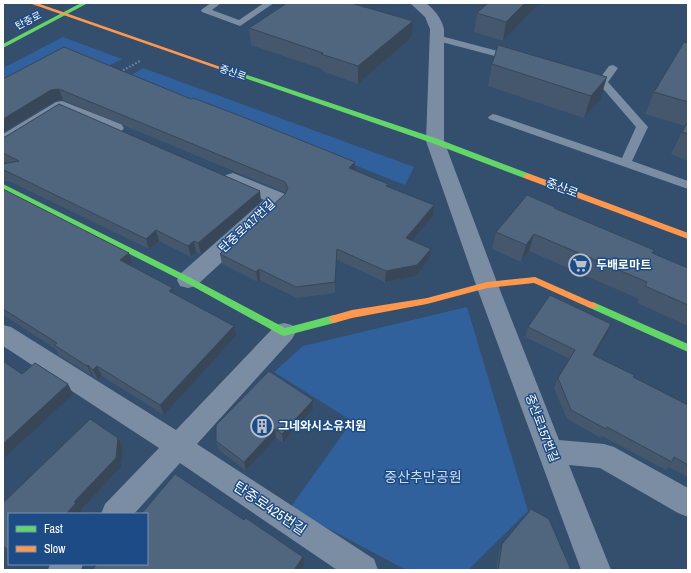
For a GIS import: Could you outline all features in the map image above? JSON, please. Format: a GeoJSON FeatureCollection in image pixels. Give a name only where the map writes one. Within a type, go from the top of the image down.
{"type":"FeatureCollection","features":[{"type":"Feature","properties":{"kind":"main road","name":"중산로"},"geometry":{"type":"LineString","coordinates":[[32,3],[435,141],[688,236]]}},
{"type":"Feature","properties":{"kind":"main road","name":"탄중로"},"geometry":{"type":"LineString","coordinates":[[3,46],[85,3]]}},
{"type":"Feature","properties":{"kind":"main road"},"geometry":{"type":"LineString","coordinates":[[3,187],[188,280],[284,332],[352,314],[427,301],[487,285],[536,280],[688,348]]}},
{"type":"Feature","properties":{"kind":"street"},"geometry":{"type":"LineString","coordinates":[[423,4],[435,20],[437,29],[435,141]]}},
{"type":"Feature","properties":{"kind":"street"},"geometry":{"type":"LineString","coordinates":[[3,142],[62,106],[134,137]]}},
{"type":"Feature","properties":{"kind":"street","name":"중산로157번길"},"geometry":{"type":"LineString","coordinates":[[435,141],[487,285],[596,570]]}},
{"type":"Feature","properties":{"kind":"street","name":"탄중로417번길"},"geometry":{"type":"LineString","coordinates":[[188,280],[278,199],[213,171]]}},
{"type":"Feature","properties":{"kind":"street"},"geometry":{"type":"LineString","coordinates":[[116,513],[284,332]]}},
{"type":"Feature","properties":{"kind":"street"},"geometry":{"type":"LineString","coordinates":[[3,334],[178,446]]}},
{"type":"Feature","properties":{"kind":"street","name":"탄중로425번길"},"geometry":{"type":"LineString","coordinates":[[178,446],[363,570]]}},
{"type":"Feature","properties":{"kind":"street"},"geometry":{"type":"LineString","coordinates":[[551,451],[604,456],[688,503]]}},
{"type":"Feature","properties":{"kind":"lane"},"geometry":{"type":"LineString","coordinates":[[217,3],[205,10],[240,23],[270,3]]}},
{"type":"Feature","properties":{"kind":"lane"},"geometry":{"type":"LineString","coordinates":[[437,38],[526,61]]}},
{"type":"Feature","properties":{"kind":"lane"},"geometry":{"type":"LineString","coordinates":[[603,82],[613,68]]}},
{"type":"Feature","properties":{"kind":"lane"},"geometry":{"type":"LineString","coordinates":[[580,76],[603,82],[642,127],[625,164]]}},
{"type":"Feature","properties":{"kind":"lane"},"geometry":{"type":"LineString","coordinates":[[493,117],[688,185]]}},
{"type":"Feature","properties":{"kind":"path"},"geometry":{"type":"LineString","coordinates":[[115,75],[141,60]]}},
{"type":"Feature","properties":{"kind":"green space"},"geometry":{"type":"Polygon","coordinates":[[[63,37],[122,59],[108,66],[3,82],[3,68],[63,37]]]}},
{"type":"Feature","properties":{"kind":"green space"},"geometry":{"type":"Polygon","coordinates":[[[143,68],[414,167],[405,185],[130,76],[143,68]]]}},
{"type":"Feature","properties":{"kind":"green space","name":"중산추만공원"},"geometry":{"type":"Polygon","coordinates":[[[467,307],[528,511],[468,570],[406,570],[290,508],[352,421],[274,372],[303,346],[467,307]]]}},
{"type":"Feature","properties":{"kind":"building"},"geometry":{"type":"Polygon","coordinates":[[[287,3],[351,3],[413,21],[358,66],[249,28],[287,3]]]}},
{"type":"Feature","properties":{"kind":"building"},"geometry":{"type":"Polygon","coordinates":[[[488,3],[525,3],[506,22],[477,13],[488,3]]]}},
{"type":"Feature","properties":{"kind":"building"},"geometry":{"type":"Polygon","coordinates":[[[684,42],[688,43],[688,102],[654,92],[684,42]]]}},
{"type":"Feature","properties":{"kind":"building"},"geometry":{"type":"Polygon","coordinates":[[[498,45],[607,77],[591,96],[492,64],[498,45]]]}},
{"type":"Feature","properties":{"kind":"building"},"geometry":{"type":"Polygon","coordinates":[[[64,47],[191,99],[193,98],[238,115],[355,162],[349,168],[388,184],[386,186],[434,205],[406,238],[431,249],[417,265],[386,271],[337,249],[335,282],[296,287],[259,269],[256,272],[220,254],[285,194],[288,188],[285,182],[59,89],[51,90],[3,119],[3,79],[64,47]]]}},
{"type":"Feature","properties":{"kind":"building"},"geometry":{"type":"Polygon","coordinates":[[[59,104],[260,191],[198,243],[194,241],[188,246],[156,230],[146,239],[3,170],[3,164],[19,161],[3,153],[3,137],[59,104]]]}},
{"type":"Feature","properties":{"kind":"building"},"geometry":{"type":"Polygon","coordinates":[[[688,122],[688,134],[682,132],[688,122]]]}},
{"type":"Feature","properties":{"kind":"building"},"geometry":{"type":"Polygon","coordinates":[[[3,189],[129,253],[120,260],[173,288],[169,291],[234,326],[160,405],[97,366],[93,370],[88,365],[87,366],[54,345],[57,343],[3,309],[3,189]]]}},
{"type":"Feature","properties":{"kind":"building"},"geometry":{"type":"Polygon","coordinates":[[[527,195],[654,250],[652,253],[688,268],[688,305],[645,286],[647,282],[534,234],[526,245],[496,232],[527,195]]]}},
{"type":"Feature","properties":{"kind":"building"},"geometry":{"type":"Polygon","coordinates":[[[550,295],[611,324],[593,355],[634,375],[633,377],[688,405],[688,465],[674,457],[672,462],[607,427],[606,429],[571,410],[558,378],[575,350],[528,327],[550,295]]]}},
{"type":"Feature","properties":{"kind":"building"},"geometry":{"type":"Polygon","coordinates":[[[3,361],[22,374],[35,363],[68,384],[3,444],[3,361]]]}},
{"type":"Feature","properties":{"kind":"building","name":"그네와시소유치원"},"geometry":{"type":"Polygon","coordinates":[[[269,371],[313,400],[282,434],[275,429],[244,462],[216,441],[216,425],[269,371]]]}},
{"type":"Feature","properties":{"kind":"building"},"geometry":{"type":"Polygon","coordinates":[[[90,419],[118,438],[116,458],[74,502],[76,503],[67,513],[8,513],[8,550],[3,546],[3,503],[90,419]]]}},
{"type":"Feature","properties":{"kind":"building"},"geometry":{"type":"Polygon","coordinates":[[[175,474],[244,520],[246,518],[303,557],[294,570],[92,570],[96,565],[148,565],[148,513],[142,513],[175,474]]]}},
{"type":"Feature","properties":{"kind":"building"},"geometry":{"type":"Polygon","coordinates":[[[531,509],[549,519],[571,570],[498,570],[502,544],[531,509]]]}},
{"type":"Feature","properties":{"kind":"traffic: fast"},"geometry":{"type":"LineString","coordinates":[[3,46],[85,3]]}},
{"type":"Feature","properties":{"kind":"traffic: fast"},"geometry":{"type":"LineString","coordinates":[[229,71],[435,141],[527,176]]}},
{"type":"Feature","properties":{"kind":"traffic: fast"},"geometry":{"type":"LineString","coordinates":[[3,187],[188,280],[284,332],[334,319]]}},
{"type":"Feature","properties":{"kind":"traffic: fast"},"geometry":{"type":"LineString","coordinates":[[593,306],[688,348]]}},
{"type":"Feature","properties":{"kind":"traffic: slow"},"geometry":{"type":"LineString","coordinates":[[32,3],[229,71]]}},
{"type":"Feature","properties":{"kind":"traffic: slow"},"geometry":{"type":"LineString","coordinates":[[527,176],[688,236]]}},
{"type":"Feature","properties":{"kind":"traffic: slow"},"geometry":{"type":"LineString","coordinates":[[334,319],[352,314],[427,301],[487,285],[535,280],[593,306]]}},
{"type":"Feature","properties":{"kind":"place","name":"두배로마트"},"geometry":{"type":"Point","coordinates":[580,265]}},
{"type":"Feature","properties":{"kind":"place","name":"그네와시소유치원"},"geometry":{"type":"Point","coordinates":[262,426]}}]}
